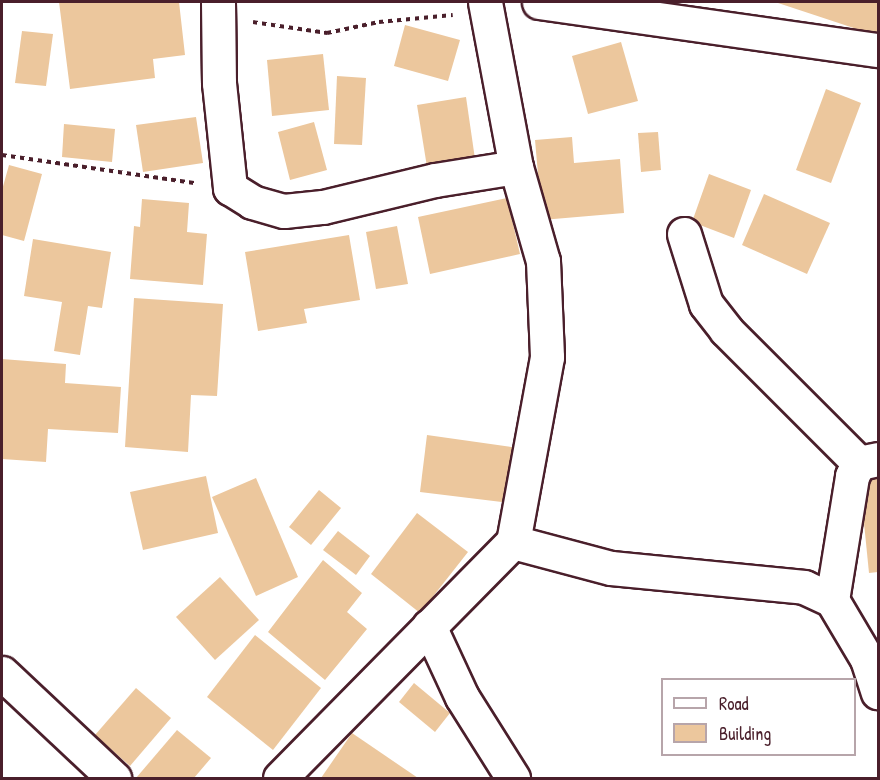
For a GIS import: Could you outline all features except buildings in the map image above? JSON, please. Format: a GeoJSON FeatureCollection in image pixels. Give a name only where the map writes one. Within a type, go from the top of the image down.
{"type":"FeatureCollection","features":[{"type":"Feature","properties":{"kind":"street"},"geometry":{"type":"LineString","coordinates":[[539,2],[879,50]]}},
{"type":"Feature","properties":{"kind":"street"},"geometry":{"type":"LineString","coordinates":[[218,8],[230,188],[252,202],[284,211],[516,167]]}},
{"type":"Feature","properties":{"kind":"street"},"geometry":{"type":"LineString","coordinates":[[280,778],[513,542],[547,357],[543,261],[516,167],[486,8]]}},
{"type":"Feature","properties":{"kind":"street"},"geometry":{"type":"LineString","coordinates":[[684,234],[706,304],[726,330],[869,461],[852,476],[832,600]]}},
{"type":"Feature","properties":{"kind":"street"},"geometry":{"type":"LineString","coordinates":[[513,542],[611,568],[804,587],[832,600],[867,659],[879,692]]}},
{"type":"Feature","properties":{"kind":"street"},"geometry":{"type":"LineString","coordinates":[[429,626],[462,697],[513,778]]}},
{"type":"Feature","properties":{"kind":"street"},"geometry":{"type":"LineString","coordinates":[[2,674],[114,778]]}},
{"type":"Feature","properties":{"kind":"path"},"geometry":{"type":"LineString","coordinates":[[218,8],[283,29],[327,33],[379,21],[486,8]]}},
{"type":"Feature","properties":{"kind":"path"},"geometry":{"type":"LineString","coordinates":[[2,155],[230,188]]}}]}
